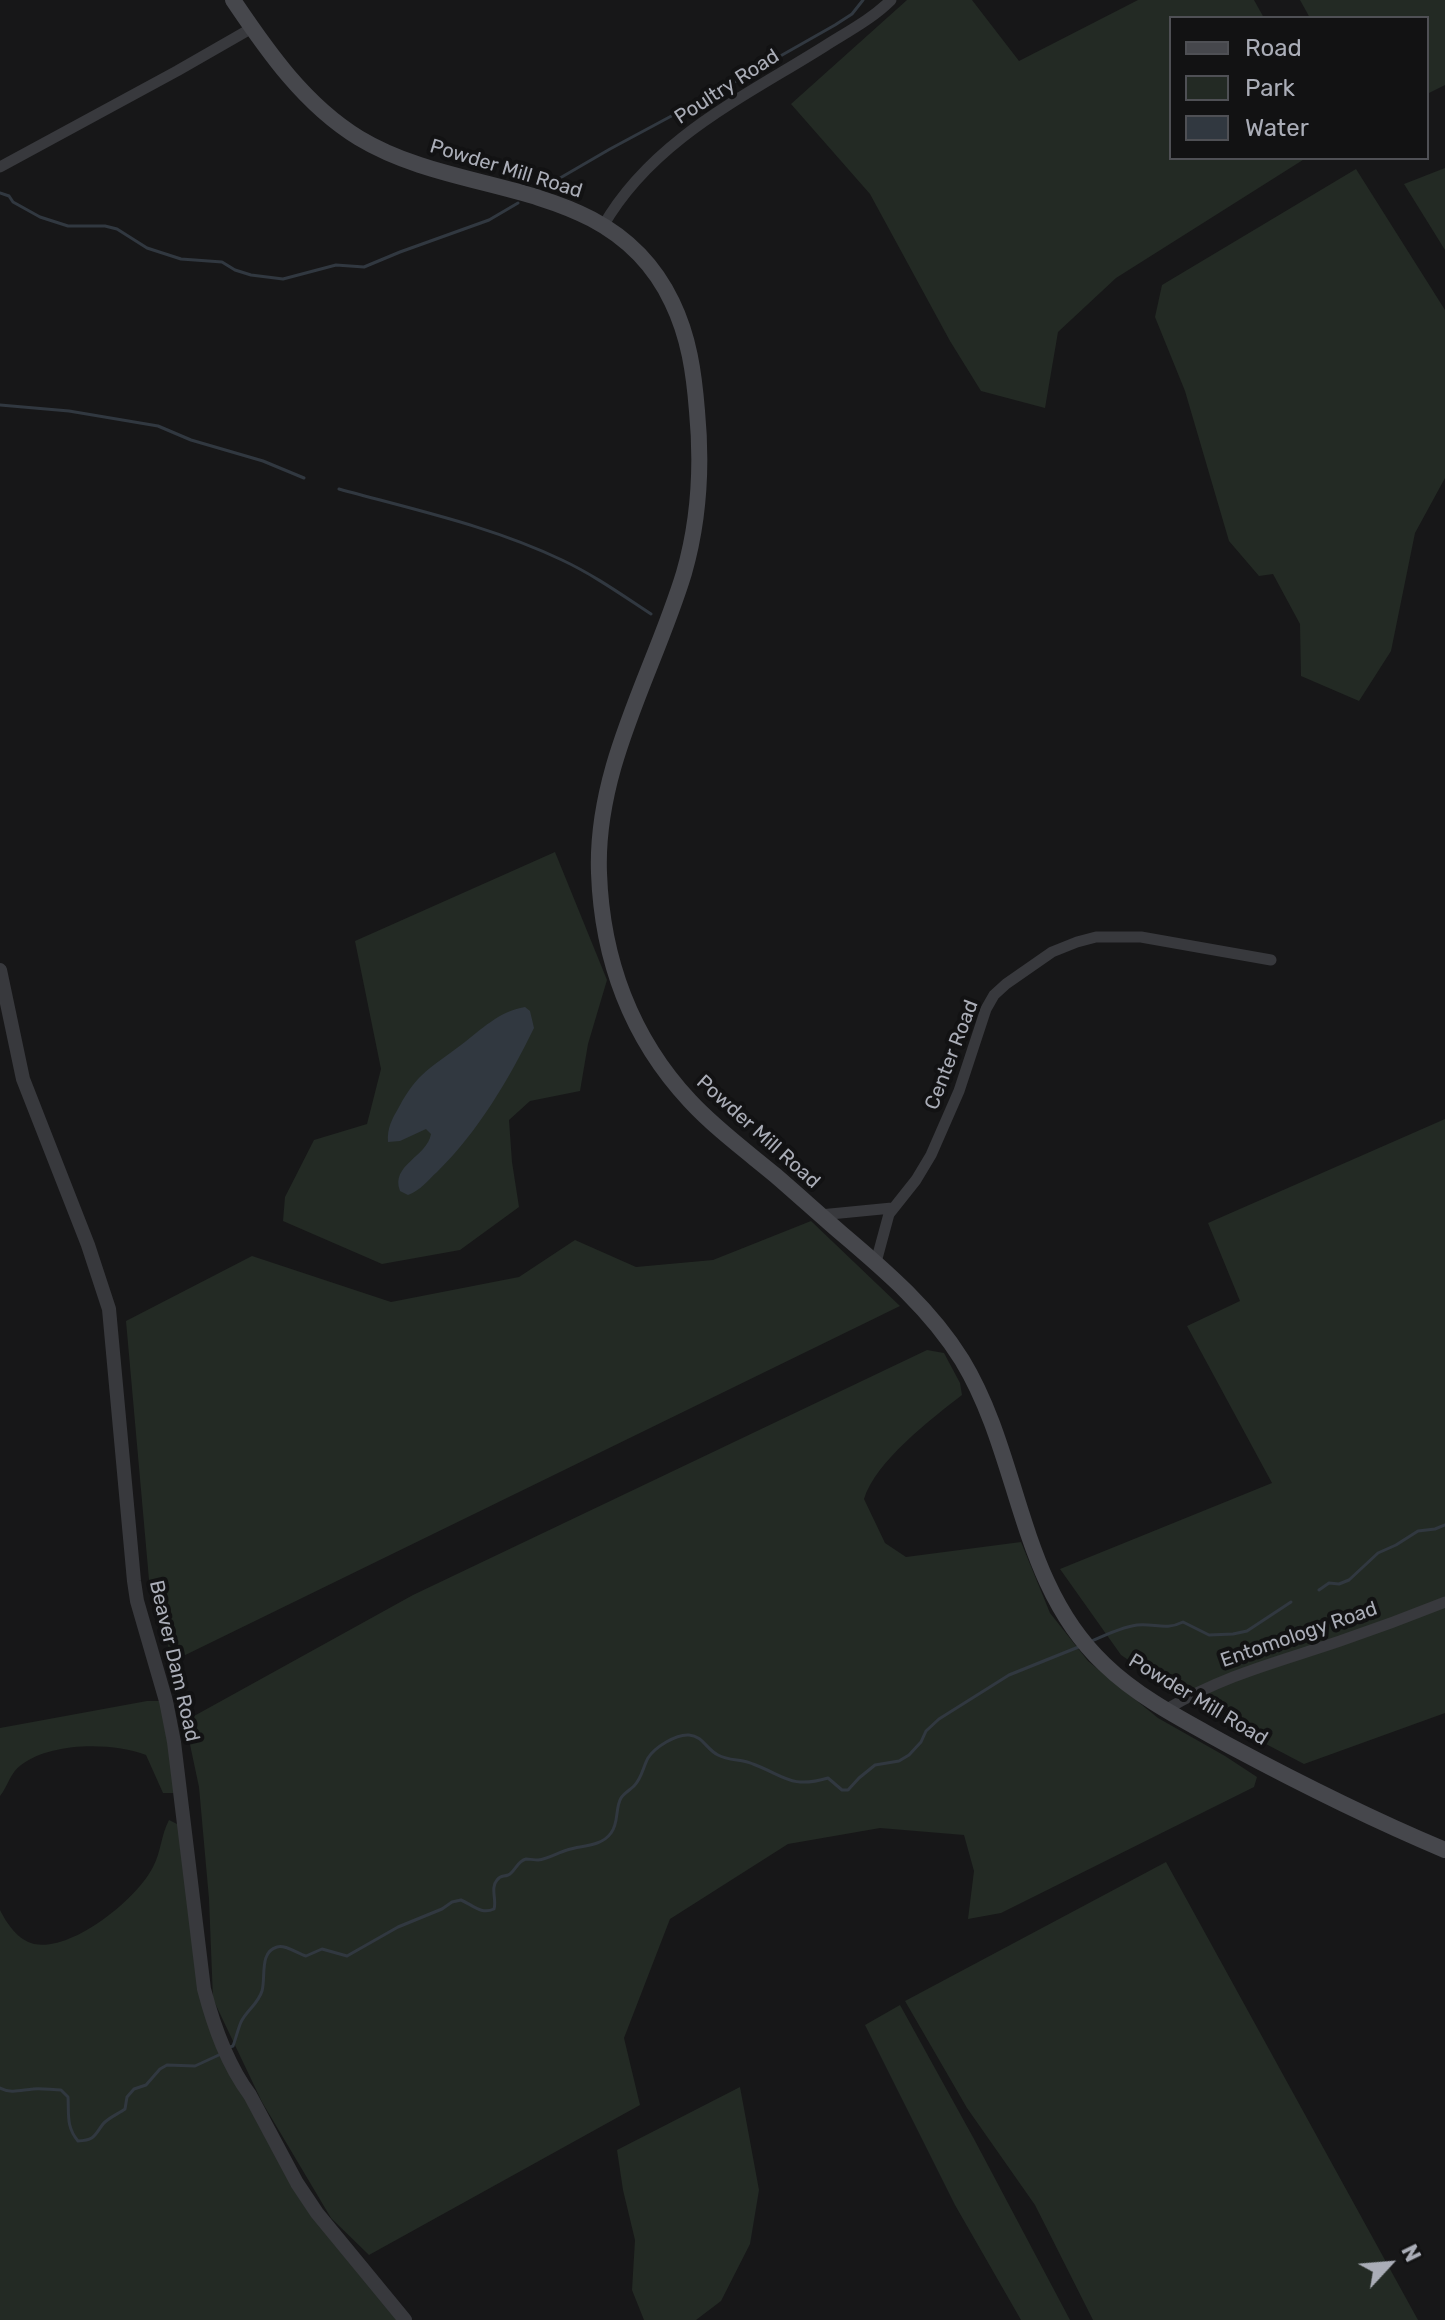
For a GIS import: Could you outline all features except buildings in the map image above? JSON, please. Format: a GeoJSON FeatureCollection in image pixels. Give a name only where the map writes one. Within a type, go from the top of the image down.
{"type":"FeatureCollection","features":[{"type":"Feature","properties":{"kind":"main road","name":"Powder Mill Road"},"geometry":{"type":"LineString","coordinates":[[233,0],[294,82],[358,137],[423,165],[580,211],[634,248],[667,291],[679,316],[693,366],[699,456],[697,500],[685,569],[615,760],[604,807],[599,861],[603,925],[624,1000],[640,1035],[662,1068],[691,1102],[876,1262],[936,1325],[975,1383],[997,1435],[1041,1573],[1066,1619],[1084,1644],[1122,1680],[1167,1709],[1343,1805],[1445,1850]]}},
{"type":"Feature","properties":{"kind":"street","name":"Poultry Road"},"geometry":{"type":"LineString","coordinates":[[603,226],[631,186],[671,145],[865,21],[891,0]]}},
{"type":"Feature","properties":{"kind":"street"},"geometry":{"type":"LineString","coordinates":[[0,167],[252,28]]}},
{"type":"Feature","properties":{"kind":"street","name":"Center Road"},"geometry":{"type":"LineString","coordinates":[[876,1262],[892,1208],[916,1180],[938,1142],[990,1002],[1029,966],[1077,942],[1116,936],[1141,937],[1271,960]]}},
{"type":"Feature","properties":{"kind":"street","name":"Beaver Dam Road"},"geometry":{"type":"LineString","coordinates":[[0,970],[23,1079],[88,1245],[109,1309],[137,1601],[166,1701],[174,1742],[204,1989],[215,2028],[297,2183],[317,2213],[405,2320]]}},
{"type":"Feature","properties":{"kind":"street"},"geometry":{"type":"LineString","coordinates":[[820,1215],[892,1208]]}},
{"type":"Feature","properties":{"kind":"street","name":"Entomology Road"},"geometry":{"type":"LineString","coordinates":[[1167,1709],[1224,1679],[1445,1602]]}},
{"type":"Feature","properties":{"kind":"green space"},"geometry":{"type":"Polygon","coordinates":[[[907,0],[972,0],[1019,61],[1138,0],[1254,0],[1263,16],[1169,16],[1169,160],[1303,160],[1116,278],[1058,332],[1045,408],[981,391],[950,341],[870,194],[791,104],[907,0]]]}},
{"type":"Feature","properties":{"kind":"green space"},"geometry":{"type":"Polygon","coordinates":[[[1300,0],[1445,0],[1445,85],[1429,93],[1429,16],[1309,16],[1300,0]]]}},
{"type":"Feature","properties":{"kind":"green space"},"geometry":{"type":"Polygon","coordinates":[[[1445,168],[1445,250],[1404,184],[1445,168]]]}},
{"type":"Feature","properties":{"kind":"green space"},"geometry":{"type":"Polygon","coordinates":[[[1356,169],[1445,310],[1445,478],[1415,533],[1391,651],[1359,701],[1301,676],[1300,624],[1273,574],[1259,576],[1229,541],[1185,391],[1155,317],[1162,285],[1356,169]]]}},
{"type":"Feature","properties":{"kind":"green space"},"geometry":{"type":"Polygon","coordinates":[[[555,852],[607,980],[588,1044],[580,1091],[530,1101],[509,1120],[519,1207],[460,1250],[382,1264],[283,1221],[285,1197],[314,1140],[367,1124],[381,1069],[355,941],[555,852]]]}},
{"type":"Feature","properties":{"kind":"green space"},"geometry":{"type":"Polygon","coordinates":[[[1445,1119],[1445,1713],[1304,1764],[1205,1712],[1121,1655],[1060,1569],[1272,1483],[1187,1326],[1240,1301],[1208,1223],[1445,1119]]]}},
{"type":"Feature","properties":{"kind":"green space"},"geometry":{"type":"Polygon","coordinates":[[[811,1221],[900,1306],[173,1661],[150,1591],[126,1321],[252,1256],[391,1302],[519,1277],[575,1240],[636,1267],[713,1260],[811,1221]]]}},
{"type":"Feature","properties":{"kind":"green space"},"geometry":{"type":"Polygon","coordinates":[[[927,1350],[944,1353],[960,1383],[962,1395],[906,1442],[870,1485],[864,1499],[885,1543],[906,1557],[1021,1542],[1050,1613],[1088,1661],[1158,1718],[1257,1777],[1254,1787],[1001,1913],[968,1919],[974,1871],[964,1835],[880,1828],[788,1844],[670,1919],[624,2038],[640,2105],[369,2255],[331,2218],[262,2102],[213,1999],[209,1899],[199,1787],[185,1721],[413,1595],[927,1350]]]}},
{"type":"Feature","properties":{"kind":"green space"},"geometry":{"type":"Polygon","coordinates":[[[147,1701],[166,1701],[180,1793],[163,1793],[146,1755],[116,1748],[82,1746],[34,1757],[14,1772],[0,1796],[0,1728],[147,1701]]]}},
{"type":"Feature","properties":{"kind":"green space"},"geometry":{"type":"Polygon","coordinates":[[[169,1820],[185,1828],[215,2028],[297,2183],[405,2320],[0,2320],[0,1910],[14,1931],[34,1944],[66,1940],[84,1932],[118,1908],[145,1880],[156,1861],[169,1820]]]}},
{"type":"Feature","properties":{"kind":"green space"},"geometry":{"type":"Polygon","coordinates":[[[1166,1862],[1418,2320],[1093,2320],[1035,2205],[967,2108],[905,2001],[1166,1862]]]}},
{"type":"Feature","properties":{"kind":"green space"},"geometry":{"type":"Polygon","coordinates":[[[900,2005],[1070,2320],[1021,2320],[955,2205],[865,2025],[900,2005]]]}},
{"type":"Feature","properties":{"kind":"green space"},"geometry":{"type":"Polygon","coordinates":[[[740,2087],[759,2190],[750,2244],[721,2301],[696,2320],[644,2320],[632,2290],[635,2240],[617,2150],[740,2087]]]}},
{"type":"Feature","properties":{"kind":"water"},"geometry":{"type":"Polygon","coordinates":[[[525,1007],[530,1011],[534,1028],[492,1104],[466,1140],[424,1185],[408,1195],[400,1191],[400,1174],[423,1149],[431,1134],[426,1129],[400,1141],[388,1142],[390,1124],[412,1086],[483,1027],[525,1007]]]}},
{"type":"Feature","properties":{"kind":"waterway"},"geometry":{"type":"LineString","coordinates":[[548,185],[835,25],[852,14],[863,0]]}},
{"type":"Feature","properties":{"kind":"waterway"},"geometry":{"type":"LineString","coordinates":[[0,193],[40,217],[68,226],[105,226],[117,229],[147,248],[181,259],[222,262],[251,275],[283,279],[336,265],[364,267],[489,220],[518,203]]}},
{"type":"Feature","properties":{"kind":"waterway"},"geometry":{"type":"LineString","coordinates":[[0,405],[69,411],[158,426],[304,478]]}},
{"type":"Feature","properties":{"kind":"waterway"},"geometry":{"type":"LineString","coordinates":[[339,489],[452,520],[535,548],[585,572],[651,614]]}},
{"type":"Feature","properties":{"kind":"waterway"},"geometry":{"type":"LineString","coordinates":[[1319,1590],[1329,1583],[1339,1584],[1349,1580],[1378,1553],[1418,1531],[1445,1525]]}},
{"type":"Feature","properties":{"kind":"waterway"},"geometry":{"type":"LineString","coordinates":[[1092,1641],[1131,1626],[1171,1626],[1183,1622],[1209,1635],[1233,1634],[1247,1631],[1291,1602]]}},
{"type":"Feature","properties":{"kind":"waterway"},"geometry":{"type":"LineString","coordinates":[[230,2047],[243,2018],[260,1996],[265,1959],[271,1950],[284,1947],[306,1956],[322,1949],[347,1956],[398,1927],[452,1902],[461,1900],[481,1910],[494,1909],[495,1883],[500,1877],[510,1874],[523,1860],[538,1860],[607,1838],[615,1825],[621,1798],[637,1783],[651,1754],[672,1739],[694,1736],[722,1757],[749,1762],[796,1782],[828,1778],[842,1790],[848,1790],[875,1765],[899,1761],[909,1755],[939,1719],[1009,1675],[1081,1646]]}},
{"type":"Feature","properties":{"kind":"waterway"},"geometry":{"type":"LineString","coordinates":[[0,2088],[12,2091],[61,2090],[68,2097],[72,2131],[78,2141],[88,2140],[105,2122],[125,2109],[127,2097],[134,2089],[146,2085],[160,2069],[167,2065],[195,2066],[221,2054]]}}]}
